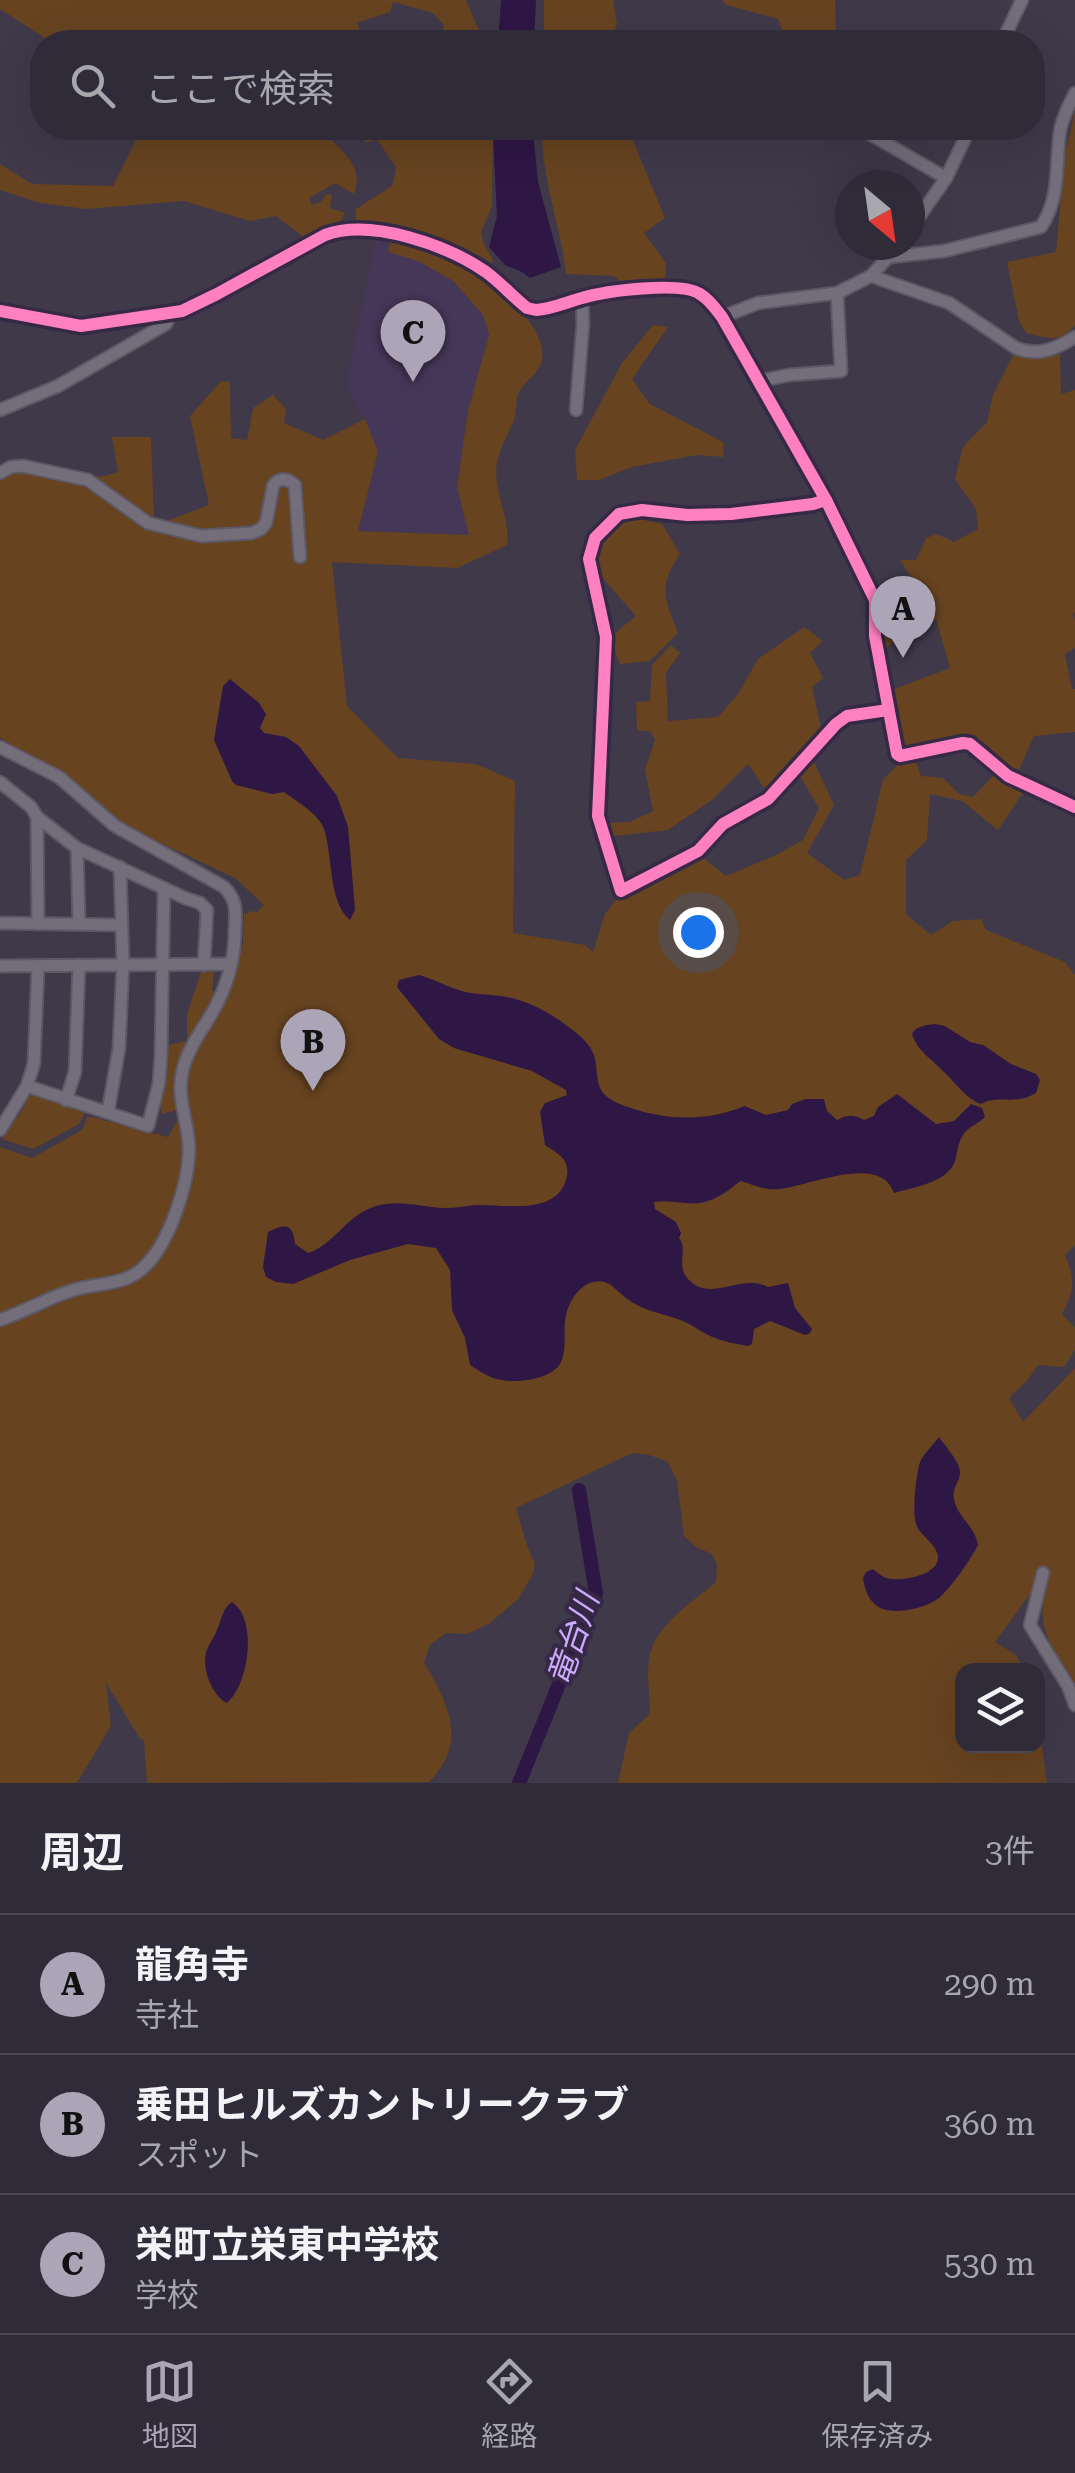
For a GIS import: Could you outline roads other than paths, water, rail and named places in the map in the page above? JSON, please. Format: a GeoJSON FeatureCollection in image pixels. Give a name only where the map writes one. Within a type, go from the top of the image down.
{"type":"FeatureCollection","features":[{"type":"Feature","properties":{"kind":"street"},"geometry":{"type":"LineString","coordinates":[[1007,30],[1022,0]]}},
{"type":"Feature","properties":{"kind":"street"},"geometry":{"type":"LineString","coordinates":[[925,253],[1041,226],[1053,206],[1062,120],[1075,93]]}},
{"type":"Feature","properties":{"kind":"street"},"geometry":{"type":"LineString","coordinates":[[881,140],[946,178]]}},
{"type":"Feature","properties":{"kind":"street"},"geometry":{"type":"LineString","coordinates":[[925,208],[946,178],[964,140]]}},
{"type":"Feature","properties":{"kind":"street"},"geometry":{"type":"LineString","coordinates":[[0,311],[81,326],[171,313],[202,302],[325,236],[351,229],[382,232],[451,251],[488,274],[528,308],[544,310],[582,298],[630,290],[678,288],[702,294],[722,317],[826,500],[875,600],[875,636],[897,754],[970,744],[1008,776],[1075,807]]}},
{"type":"Feature","properties":{"kind":"street"},"geometry":{"type":"LineString","coordinates":[[722,317],[758,303],[838,293],[872,276],[887,260]]}},
{"type":"Feature","properties":{"kind":"street"},"geometry":{"type":"LineString","coordinates":[[872,276],[949,303],[1028,353],[1048,351],[1075,336]]}},
{"type":"Feature","properties":{"kind":"street"},"geometry":{"type":"LineString","coordinates":[[759,382],[841,371],[838,293]]}},
{"type":"Feature","properties":{"kind":"street"},"geometry":{"type":"LineString","coordinates":[[576,410],[582,298]]}},
{"type":"Feature","properties":{"kind":"street"},"geometry":{"type":"LineString","coordinates":[[0,410],[98,365],[166,324],[171,313]]}},
{"type":"Feature","properties":{"kind":"street"},"geometry":{"type":"LineString","coordinates":[[0,473],[22,466],[88,480],[148,523],[201,536],[261,529],[266,523],[273,486],[283,479],[295,485],[300,557]]}},
{"type":"Feature","properties":{"kind":"street"},"geometry":{"type":"LineString","coordinates":[[826,500],[731,514],[642,510],[619,514],[594,538],[590,559],[606,637],[598,816],[621,890],[698,851],[723,824],[768,799],[847,716],[888,710]]}},
{"type":"Feature","properties":{"kind":"street"},"geometry":{"type":"LineString","coordinates":[[0,747],[59,777],[115,826],[224,887],[236,902],[231,964],[218,1001],[183,1067],[180,1089],[189,1152],[165,1240],[148,1264],[125,1280],[76,1289],[0,1320]]}},
{"type":"Feature","properties":{"kind":"street"},"geometry":{"type":"LineString","coordinates":[[0,782],[78,848],[200,903],[206,910],[204,965]]}},
{"type":"Feature","properties":{"kind":"street"},"geometry":{"type":"LineString","coordinates":[[37,817],[38,924]]}},
{"type":"Feature","properties":{"kind":"street"},"geometry":{"type":"LineString","coordinates":[[78,848],[80,924]]}},
{"type":"Feature","properties":{"kind":"street"},"geometry":{"type":"LineString","coordinates":[[108,1112],[119,1048],[120,867]]}},
{"type":"Feature","properties":{"kind":"street"},"geometry":{"type":"LineString","coordinates":[[28,1086],[148,1126],[159,1084],[164,888]]}},
{"type":"Feature","properties":{"kind":"street"},"geometry":{"type":"LineString","coordinates":[[0,923],[121,925]]}},
{"type":"Feature","properties":{"kind":"street"},"geometry":{"type":"LineString","coordinates":[[0,966],[231,964]]}},
{"type":"Feature","properties":{"kind":"street"},"geometry":{"type":"LineString","coordinates":[[2,1124],[28,1086],[34,1063],[38,966]]}},
{"type":"Feature","properties":{"kind":"street"},"geometry":{"type":"LineString","coordinates":[[66,1100],[75,1072],[78,1040],[78,966]]}},
{"type":"Feature","properties":{"kind":"street"},"geometry":{"type":"LineString","coordinates":[[1043,1573],[1030,1625],[1068,1686],[1075,1705]]}},
{"type":"Feature","properties":{"kind":"waterway","name":"竜台川"},"geometry":{"type":"LineString","coordinates":[[519,1783],[596,1593],[579,1490]]}},
{"type":"Feature","properties":{"kind":"place","name":"栄町立栄東中学校"},"geometry":{"type":"Point","coordinates":[413,382]}},
{"type":"Feature","properties":{"kind":"place","name":"龍角寺"},"geometry":{"type":"Point","coordinates":[903,658]}},
{"type":"Feature","properties":{"kind":"place","name":"乗田ヒルズカントリークラブ"},"geometry":{"type":"Point","coordinates":[313,1091]}}]}
